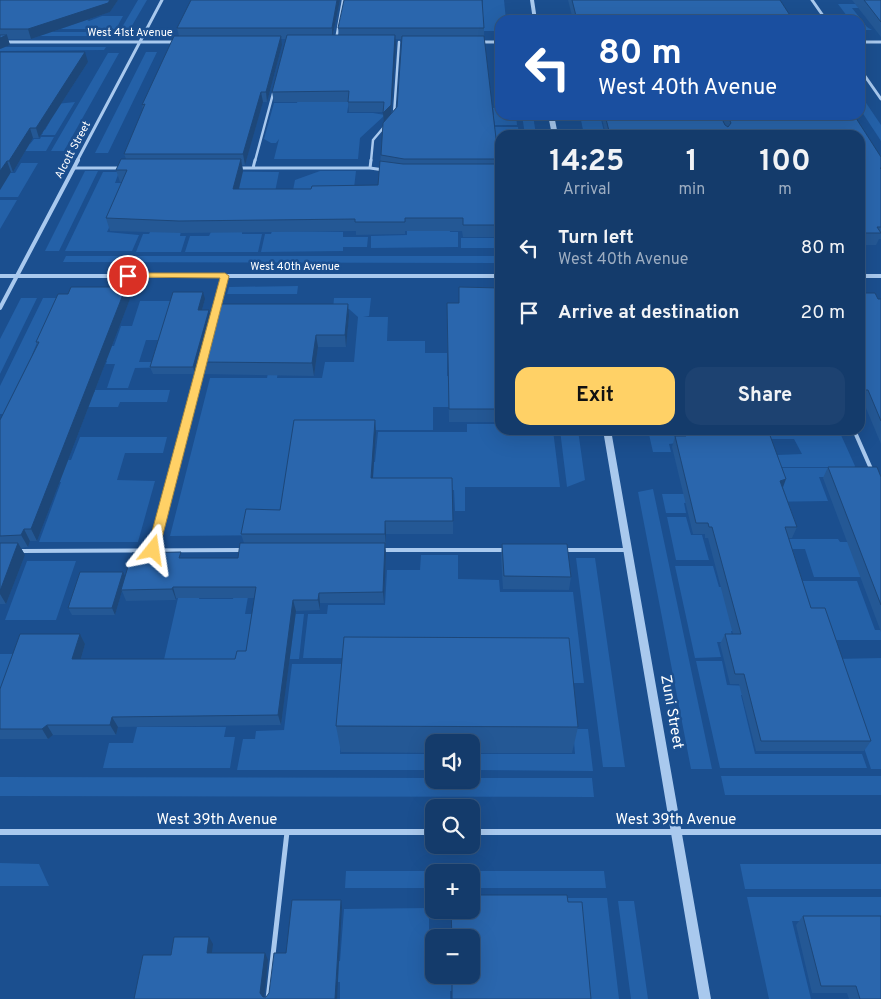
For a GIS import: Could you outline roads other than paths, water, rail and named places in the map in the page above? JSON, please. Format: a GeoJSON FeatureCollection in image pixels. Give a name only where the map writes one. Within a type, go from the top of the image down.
{"type":"FeatureCollection","features":[{"type":"Feature","properties":{"kind":"street","name":"Alcott Street"},"geometry":{"type":"LineString","coordinates":[[0,308],[162,0]]}},
{"type":"Feature","properties":{"kind":"street"},"geometry":{"type":"LineString","coordinates":[[532,0],[534,15]]}},
{"type":"Feature","properties":{"kind":"street"},"geometry":{"type":"LineString","coordinates":[[812,0],[822,15]]}},
{"type":"Feature","properties":{"kind":"street","name":"West 41st Avenue"},"geometry":{"type":"LineString","coordinates":[[0,42],[183,42]]}},
{"type":"Feature","properties":{"kind":"street"},"geometry":{"type":"LineString","coordinates":[[335,42],[344,42]]}},
{"type":"Feature","properties":{"kind":"street"},"geometry":{"type":"LineString","coordinates":[[390,42],[408,42]]}},
{"type":"Feature","properties":{"kind":"street"},"geometry":{"type":"LineString","coordinates":[[472,42],[495,42]]}},
{"type":"Feature","properties":{"kind":"street"},"geometry":{"type":"LineString","coordinates":[[865,42],[881,42]]}},
{"type":"Feature","properties":{"kind":"street"},"geometry":{"type":"LineString","coordinates":[[865,76],[881,99]]}},
{"type":"Feature","properties":{"kind":"street","name":"West 40th Avenue"},"geometry":{"type":"LineString","coordinates":[[0,276],[495,276]]}},
{"type":"Feature","properties":{"kind":"street"},"geometry":{"type":"LineString","coordinates":[[865,276],[881,276]]}},
{"type":"Feature","properties":{"kind":"street","name":"Zuni Street"},"geometry":{"type":"LineString","coordinates":[[607,435],[706,999]]}},
{"type":"Feature","properties":{"kind":"street","name":"West 39th Avenue"},"geometry":{"type":"LineString","coordinates":[[0,832],[425,832]]}},
{"type":"Feature","properties":{"kind":"street","name":"West 39th Avenue"},"geometry":{"type":"LineString","coordinates":[[480,832],[881,832]]}},
{"type":"Feature","properties":{"kind":"lane"},"geometry":{"type":"LineString","coordinates":[[335,42],[343,0]]}},
{"type":"Feature","properties":{"kind":"lane"},"geometry":{"type":"LineString","coordinates":[[394,117],[399,42]]}},
{"type":"Feature","properties":{"kind":"lane"},"geometry":{"type":"LineString","coordinates":[[253,168],[276,81]]}},
{"type":"Feature","properties":{"kind":"lane"},"geometry":{"type":"LineString","coordinates":[[370,168],[372,140],[388,122]]}},
{"type":"Feature","properties":{"kind":"lane"},"geometry":{"type":"LineString","coordinates":[[74,168],[124,168]]}},
{"type":"Feature","properties":{"kind":"lane"},"geometry":{"type":"LineString","coordinates":[[233,168],[370,168],[387,170]]}},
{"type":"Feature","properties":{"kind":"lane"},"geometry":{"type":"LineString","coordinates":[[214,315],[225,276]]}},
{"type":"Feature","properties":{"kind":"lane"},"geometry":{"type":"LineString","coordinates":[[153,550],[204,353]]}},
{"type":"Feature","properties":{"kind":"lane"},"geometry":{"type":"LineString","coordinates":[[856,435],[873,474]]}},
{"type":"Feature","properties":{"kind":"lane"},"geometry":{"type":"LineString","coordinates":[[10,551],[252,550]]}},
{"type":"Feature","properties":{"kind":"lane"},"geometry":{"type":"LineString","coordinates":[[372,550],[512,550]]}},
{"type":"Feature","properties":{"kind":"lane"},"geometry":{"type":"LineString","coordinates":[[562,550],[628,550]]}},
{"type":"Feature","properties":{"kind":"lane"},"geometry":{"type":"LineString","coordinates":[[268,999],[287,832]]}}]}
